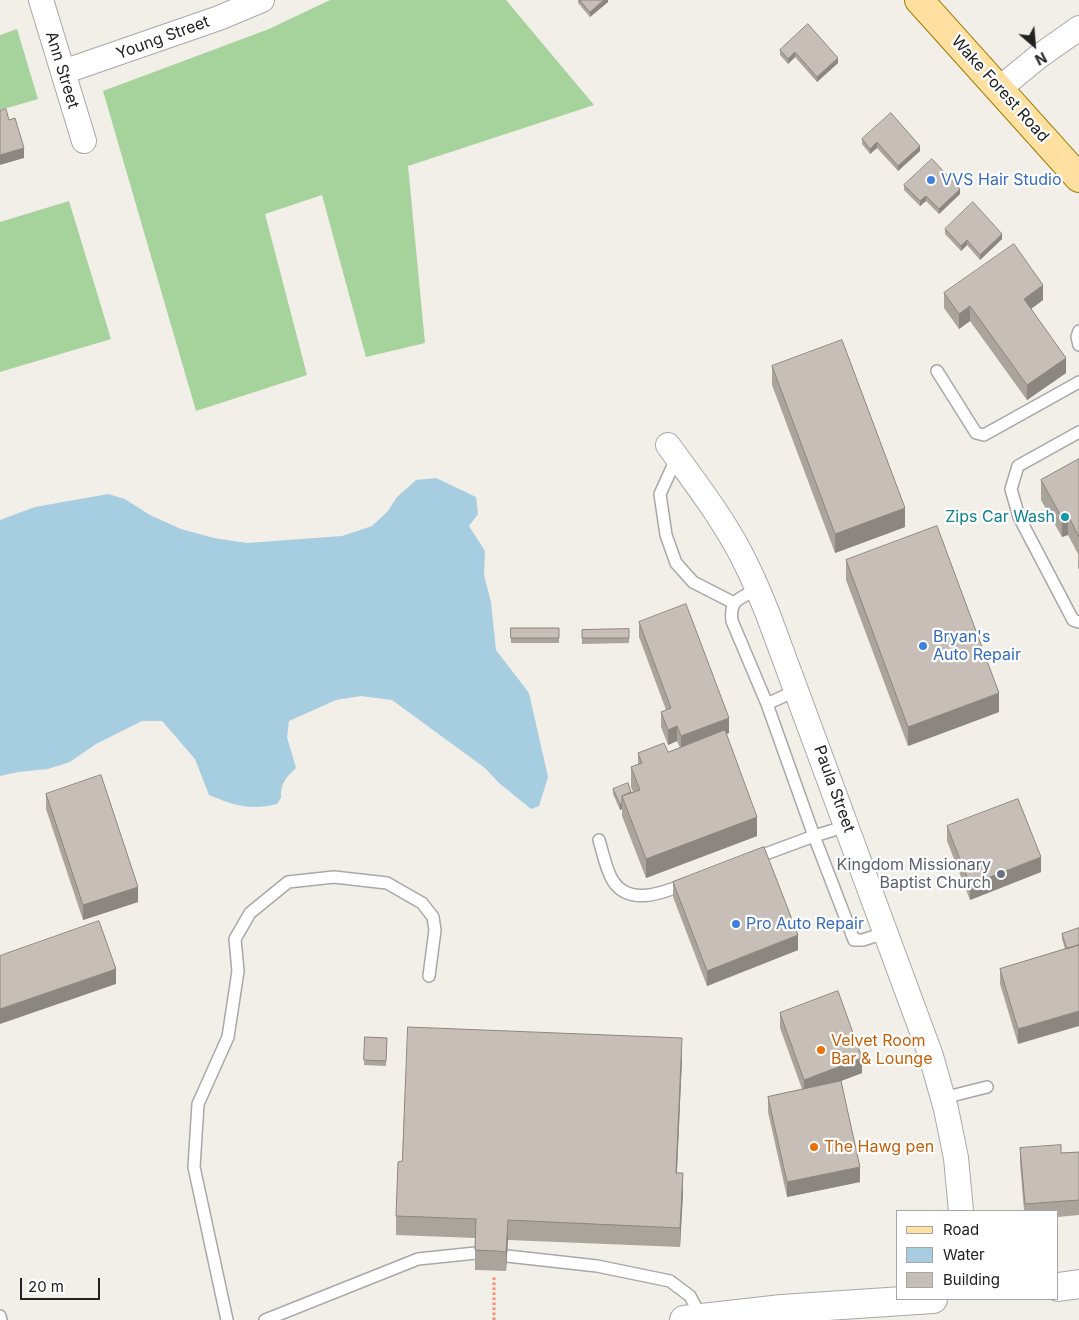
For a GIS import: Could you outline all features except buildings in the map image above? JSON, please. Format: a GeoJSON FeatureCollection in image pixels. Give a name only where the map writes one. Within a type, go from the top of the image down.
{"type":"FeatureCollection","features":[{"type":"Feature","properties":{"kind":"main road","name":"Wake Forest Road"},"geometry":{"type":"LineString","coordinates":[[919,0],[1079,178]]}},
{"type":"Feature","properties":{"kind":"street","name":"Ann Street"},"geometry":{"type":"LineString","coordinates":[[41,0],[84,140]]}},
{"type":"Feature","properties":{"kind":"street","name":"Young Street"},"geometry":{"type":"LineString","coordinates":[[63,72],[201,24],[262,0]]}},
{"type":"Feature","properties":{"kind":"street"},"geometry":{"type":"LineString","coordinates":[[999,89],[1038,57],[1079,28]]}},
{"type":"Feature","properties":{"kind":"street","name":"Paula Street"},"geometry":{"type":"LineString","coordinates":[[672,451],[711,504],[741,553],[758,589],[797,690],[931,1056],[943,1098],[956,1158],[961,1210]]}},
{"type":"Feature","properties":{"kind":"street"},"geometry":{"type":"LineString","coordinates":[[1059,1286],[1079,1284]]}},
{"type":"Feature","properties":{"kind":"street"},"geometry":{"type":"LineString","coordinates":[[693,1319],[782,1308],[916,1300]]}},
{"type":"Feature","properties":{"kind":"lane"},"geometry":{"type":"LineString","coordinates":[[1079,331],[1076,337],[1079,345]]}},
{"type":"Feature","properties":{"kind":"lane"},"geometry":{"type":"LineString","coordinates":[[938,371],[976,433],[984,436],[1079,382]]}},
{"type":"Feature","properties":{"kind":"lane"},"geometry":{"type":"LineString","coordinates":[[1079,432],[1018,466],[1011,489],[1019,517],[1074,620],[1079,622]]}},
{"type":"Feature","properties":{"kind":"lane"},"geometry":{"type":"LineString","coordinates":[[672,451],[660,494],[666,535],[676,563],[693,582],[734,603]]}},
{"type":"Feature","properties":{"kind":"lane"},"geometry":{"type":"LineString","coordinates":[[758,589],[734,603],[730,609],[732,621],[767,704],[814,836],[854,940],[864,940],[887,932]]}},
{"type":"Feature","properties":{"kind":"lane"},"geometry":{"type":"LineString","coordinates":[[767,704],[797,690]]}},
{"type":"Feature","properties":{"kind":"lane"},"geometry":{"type":"LineString","coordinates":[[741,863],[847,826]]}},
{"type":"Feature","properties":{"kind":"lane"},"geometry":{"type":"LineString","coordinates":[[599,840],[613,881],[624,892],[650,897],[696,880]]}},
{"type":"Feature","properties":{"kind":"lane"},"geometry":{"type":"LineString","coordinates":[[227,1320],[194,1167],[198,1104],[228,1037],[238,971],[235,939],[250,913],[288,882],[334,877],[387,883],[422,902],[433,916],[435,930],[429,976]]}},
{"type":"Feature","properties":{"kind":"lane"},"geometry":{"type":"LineString","coordinates":[[943,1098],[987,1087]]}},
{"type":"Feature","properties":{"kind":"lane"},"geometry":{"type":"LineString","coordinates":[[265,1320],[418,1259],[476,1253]]}},
{"type":"Feature","properties":{"kind":"lane"},"geometry":{"type":"LineString","coordinates":[[507,1256],[597,1266],[670,1280],[690,1296],[693,1319]]}},
{"type":"Feature","properties":{"kind":"lane"},"geometry":{"type":"LineString","coordinates":[[0,1316],[1,1320]]}},
{"type":"Feature","properties":{"kind":"path"},"geometry":{"type":"LineString","coordinates":[[494,1276],[494,1320]]}},
{"type":"Feature","properties":{"kind":"green space"},"geometry":{"type":"Polygon","coordinates":[[[330,0],[506,0],[594,105],[408,166],[425,343],[366,357],[322,195],[265,214],[307,375],[196,411],[103,91],[269,29],[330,0]]]}},
{"type":"Feature","properties":{"kind":"green space"},"geometry":{"type":"Polygon","coordinates":[[[17,29],[38,99],[0,110],[0,35],[17,29]]]}},
{"type":"Feature","properties":{"kind":"green space"},"geometry":{"type":"Polygon","coordinates":[[[69,201],[111,339],[0,372],[0,222],[69,201]]]}},
{"type":"Feature","properties":{"kind":"water"},"geometry":{"type":"Polygon","coordinates":[[[436,478],[476,497],[478,514],[469,526],[485,551],[484,575],[491,602],[496,650],[529,693],[548,777],[539,806],[531,809],[499,783],[485,768],[392,700],[361,696],[336,700],[289,721],[287,737],[296,768],[284,781],[281,798],[277,804],[268,806],[242,806],[209,795],[195,759],[162,721],[142,721],[96,744],[70,762],[48,769],[0,776],[0,520],[35,507],[108,494],[125,499],[150,515],[181,529],[214,538],[247,543],[342,536],[372,526],[388,511],[397,497],[416,480],[436,478]]]}},
{"type":"Feature","properties":{"kind":"place","name":"VVS Hair Studio"},"geometry":{"type":"Point","coordinates":[931,180]}},
{"type":"Feature","properties":{"kind":"place","name":"Zips Car Wash"},"geometry":{"type":"Point","coordinates":[1065,517]}},
{"type":"Feature","properties":{"kind":"place","name":"Bryan's Auto Repair"},"geometry":{"type":"Point","coordinates":[923,646]}},
{"type":"Feature","properties":{"kind":"place","name":"Kingdom Missionary Baptist Church"},"geometry":{"type":"Point","coordinates":[1001,874]}},
{"type":"Feature","properties":{"kind":"place","name":"Pro Auto Repair"},"geometry":{"type":"Point","coordinates":[736,924]}},
{"type":"Feature","properties":{"kind":"place","name":"Velvet Room Bar & Lounge"},"geometry":{"type":"Point","coordinates":[821,1050]}},
{"type":"Feature","properties":{"kind":"place","name":"The Hawg pen"},"geometry":{"type":"Point","coordinates":[814,1147]}}]}
